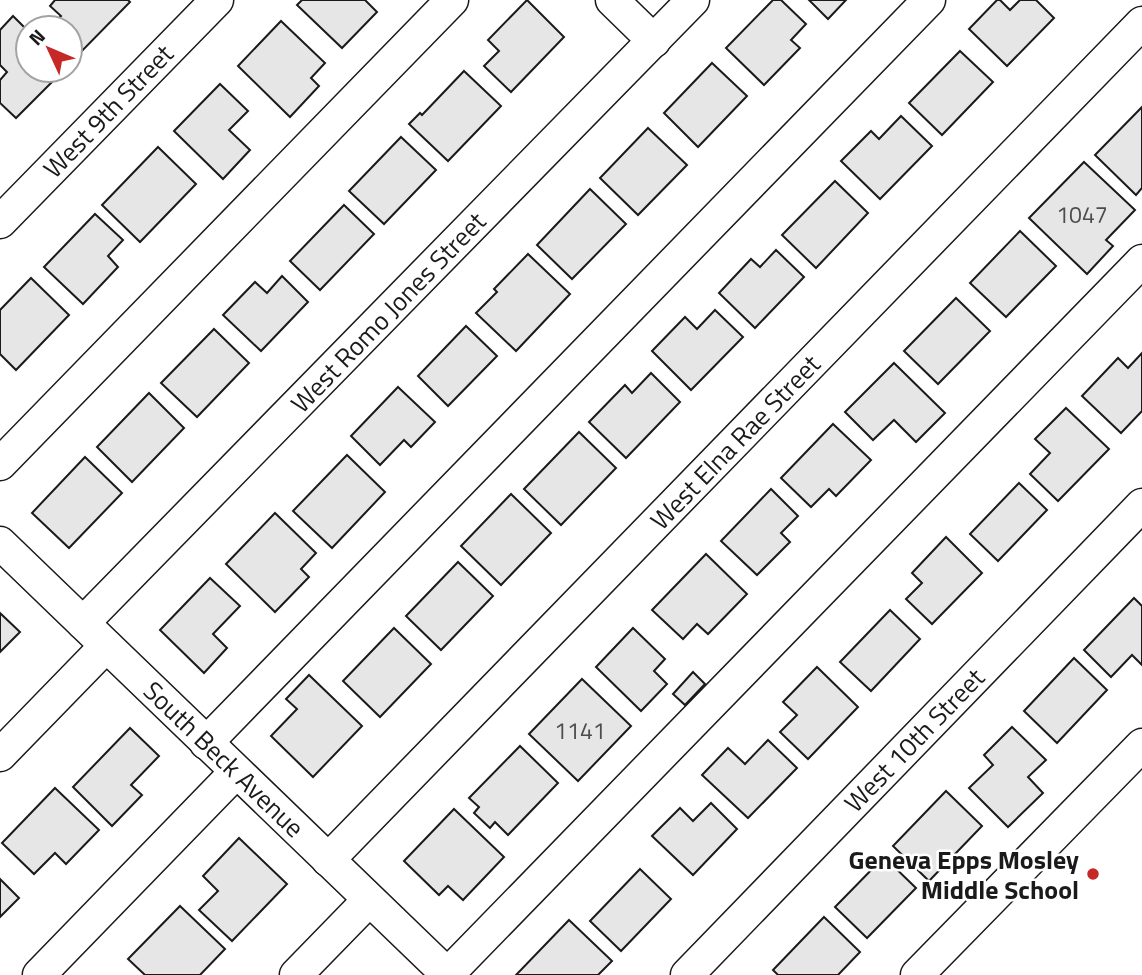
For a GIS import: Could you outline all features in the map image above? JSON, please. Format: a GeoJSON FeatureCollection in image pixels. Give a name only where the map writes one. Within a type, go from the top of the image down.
{"type":"FeatureCollection","features":[{"type":"Feature","properties":{"kind":"street","name":"West 9th Street"},"geometry":{"type":"LineString","coordinates":[[0,222],[217,0]]}},
{"type":"Feature","properties":{"kind":"street"},"geometry":{"type":"LineString","coordinates":[[0,464],[452,0]]}},
{"type":"Feature","properties":{"kind":"street"},"geometry":{"type":"LineString","coordinates":[[612,0],[654,41]]}},
{"type":"Feature","properties":{"kind":"street","name":"West Romo Jones Street"},"geometry":{"type":"LineString","coordinates":[[83,623],[693,0]]}},
{"type":"Feature","properties":{"kind":"street"},"geometry":{"type":"LineString","coordinates":[[206,743],[929,0]]}},
{"type":"Feature","properties":{"kind":"street","name":"West Elna Rae Street"},"geometry":{"type":"LineString","coordinates":[[328,860],[1142,23]]}},
{"type":"Feature","properties":{"kind":"street"},"geometry":{"type":"LineString","coordinates":[[447,975],[1142,261]]}},
{"type":"Feature","properties":{"kind":"street","name":"West 10th Street"},"geometry":{"type":"LineString","coordinates":[[687,975],[1142,505]]}},
{"type":"Feature","properties":{"kind":"street","name":"South Beck Avenue"},"geometry":{"type":"LineString","coordinates":[[0,543],[447,975]]}},
{"type":"Feature","properties":{"kind":"street"},"geometry":{"type":"LineString","coordinates":[[0,755],[106,646]]}},
{"type":"Feature","properties":{"kind":"street"},"geometry":{"type":"LineString","coordinates":[[918,975],[1142,745]]}},
{"type":"Feature","properties":{"kind":"street"},"geometry":{"type":"LineString","coordinates":[[39,975],[236,772]]}},
{"type":"Feature","properties":{"kind":"street"},"geometry":{"type":"LineString","coordinates":[[296,975],[369,900]]}},
{"type":"Feature","properties":{"kind":"building"},"geometry":{"type":"Polygon","coordinates":[[[55,0],[130,2],[84,49],[84,14],[59,14],[50,6],[55,0]]]}},
{"type":"Feature","properties":{"kind":"building"},"geometry":{"type":"Polygon","coordinates":[[[302,0],[365,0],[377,12],[342,48],[297,5],[302,0]]]}},
{"type":"Feature","properties":{"kind":"building"},"geometry":{"type":"Polygon","coordinates":[[[527,0],[564,37],[511,92],[484,66],[499,51],[488,40],[527,0]]]}},
{"type":"Feature","properties":{"kind":"building"},"geometry":{"type":"Polygon","coordinates":[[[773,0],[781,0],[806,24],[791,40],[800,48],[764,85],[726,48],[773,0]]]}},
{"type":"Feature","properties":{"kind":"building"},"geometry":{"type":"Polygon","coordinates":[[[809,0],[846,0],[828,19],[809,0]]]}},
{"type":"Feature","properties":{"kind":"building"},"geometry":{"type":"Polygon","coordinates":[[[997,0],[1010,10],[1020,0],[1036,0],[1054,18],[1007,66],[969,29],[997,0]]]}},
{"type":"Feature","properties":{"kind":"building"},"geometry":{"type":"Polygon","coordinates":[[[14,17],[14,84],[50,84],[16,118],[0,103],[0,80],[7,72],[0,65],[0,30],[14,17]]]}},
{"type":"Feature","properties":{"kind":"building"},"geometry":{"type":"Polygon","coordinates":[[[281,21],[325,63],[311,78],[319,86],[290,117],[238,66],[281,21]]]}},
{"type":"Feature","properties":{"kind":"building"},"geometry":{"type":"Polygon","coordinates":[[[960,51],[993,82],[942,135],[909,103],[960,51]]]}},
{"type":"Feature","properties":{"kind":"building"},"geometry":{"type":"Polygon","coordinates":[[[712,63],[747,96],[698,147],[664,113],[712,63]]]}},
{"type":"Feature","properties":{"kind":"building"},"geometry":{"type":"Polygon","coordinates":[[[464,71],[501,106],[448,161],[409,124],[420,113],[422,115],[464,71]]]}},
{"type":"Feature","properties":{"kind":"building"},"geometry":{"type":"Polygon","coordinates":[[[220,84],[248,111],[229,130],[250,150],[223,179],[174,131],[220,84]]]}},
{"type":"Feature","properties":{"kind":"building"},"geometry":{"type":"Polygon","coordinates":[[[1142,107],[1142,188],[1136,195],[1095,155],[1142,107]]]}},
{"type":"Feature","properties":{"kind":"building"},"geometry":{"type":"Polygon","coordinates":[[[901,116],[932,146],[880,199],[841,161],[871,131],[879,139],[901,116]]]}},
{"type":"Feature","properties":{"kind":"building"},"geometry":{"type":"Polygon","coordinates":[[[648,128],[687,165],[638,215],[600,178],[648,128]]]}},
{"type":"Feature","properties":{"kind":"building"},"geometry":{"type":"Polygon","coordinates":[[[401,137],[436,170],[384,224],[349,191],[401,137]]]}},
{"type":"Feature","properties":{"kind":"building"},"geometry":{"type":"Polygon","coordinates":[[[158,147],[196,184],[140,242],[102,205],[158,147]]]}},
{"type":"Feature","properties":{"kind":"building"},"geometry":{"type":"Polygon","coordinates":[[[1084,162],[1135,210],[1106,240],[1113,246],[1087,274],[1029,218],[1084,162]]]}},
{"type":"Feature","properties":{"kind":"building"},"geometry":{"type":"Polygon","coordinates":[[[835,181],[868,213],[816,268],[782,235],[835,181]]]}},
{"type":"Feature","properties":{"kind":"building"},"geometry":{"type":"Polygon","coordinates":[[[590,189],[626,224],[572,279],[537,245],[590,189]]]}},
{"type":"Feature","properties":{"kind":"building"},"geometry":{"type":"Polygon","coordinates":[[[344,205],[374,234],[320,290],[290,261],[344,205]]]}},
{"type":"Feature","properties":{"kind":"building"},"geometry":{"type":"Polygon","coordinates":[[[95,214],[123,240],[108,256],[118,267],[83,304],[44,267],[95,214]]]}},
{"type":"Feature","properties":{"kind":"building"},"geometry":{"type":"Polygon","coordinates":[[[1020,231],[1056,266],[1006,317],[970,283],[1020,231]]]}},
{"type":"Feature","properties":{"kind":"building"},"geometry":{"type":"Polygon","coordinates":[[[776,250],[804,277],[755,328],[719,293],[751,259],[760,267],[776,250]]]}},
{"type":"Feature","properties":{"kind":"building"},"geometry":{"type":"Polygon","coordinates":[[[528,254],[570,294],[516,351],[476,313],[497,292],[494,289],[528,254]]]}},
{"type":"Feature","properties":{"kind":"building"},"geometry":{"type":"Polygon","coordinates":[[[282,276],[308,302],[261,351],[223,315],[255,282],[267,293],[282,276]]]}},
{"type":"Feature","properties":{"kind":"building"},"geometry":{"type":"Polygon","coordinates":[[[31,278],[69,315],[16,370],[0,354],[0,310],[31,278]]]}},
{"type":"Feature","properties":{"kind":"building"},"geometry":{"type":"Polygon","coordinates":[[[956,298],[990,331],[938,384],[904,351],[956,298]]]}},
{"type":"Feature","properties":{"kind":"building"},"geometry":{"type":"Polygon","coordinates":[[[715,310],[743,337],[691,390],[652,351],[685,317],[697,329],[715,310]]]}},
{"type":"Feature","properties":{"kind":"building"},"geometry":{"type":"Polygon","coordinates":[[[466,326],[497,356],[448,406],[418,376],[466,326]]]}},
{"type":"Feature","properties":{"kind":"building"},"geometry":{"type":"Polygon","coordinates":[[[214,329],[249,363],[197,417],[161,383],[214,329]]]}},
{"type":"Feature","properties":{"kind":"building"},"geometry":{"type":"Polygon","coordinates":[[[1142,353],[1142,411],[1121,433],[1082,396],[1118,358],[1128,368],[1142,353]]]}},
{"type":"Feature","properties":{"kind":"building"},"geometry":{"type":"Polygon","coordinates":[[[894,363],[945,413],[916,442],[894,420],[873,440],[845,412],[894,363]]]}},
{"type":"Feature","properties":{"kind":"building"},"geometry":{"type":"Polygon","coordinates":[[[651,373],[680,402],[626,458],[589,422],[625,385],[632,393],[651,373]]]}},
{"type":"Feature","properties":{"kind":"building"},"geometry":{"type":"Polygon","coordinates":[[[398,387],[435,422],[411,447],[404,440],[380,465],[351,436],[398,387]]]}},
{"type":"Feature","properties":{"kind":"building"},"geometry":{"type":"Polygon","coordinates":[[[149,393],[184,428],[132,482],[97,447],[149,393]]]}},
{"type":"Feature","properties":{"kind":"building"},"geometry":{"type":"Polygon","coordinates":[[[1066,408],[1109,449],[1058,501],[1030,474],[1050,453],[1035,439],[1066,408]]]}},
{"type":"Feature","properties":{"kind":"building"},"geometry":{"type":"Polygon","coordinates":[[[833,424],[871,460],[836,496],[829,489],[811,507],[781,478],[833,424]]]}},
{"type":"Feature","properties":{"kind":"building"},"geometry":{"type":"Polygon","coordinates":[[[579,432],[616,468],[561,525],[524,489],[579,432]]]}},
{"type":"Feature","properties":{"kind":"building"},"geometry":{"type":"Polygon","coordinates":[[[347,455],[385,492],[332,548],[293,511],[347,455]]]}},
{"type":"Feature","properties":{"kind":"building"},"geometry":{"type":"Polygon","coordinates":[[[85,457],[122,493],[69,548],[32,513],[85,457]]]}},
{"type":"Feature","properties":{"kind":"building"},"geometry":{"type":"Polygon","coordinates":[[[1019,483],[1047,510],[998,561],[970,534],[1019,483]]]}},
{"type":"Feature","properties":{"kind":"building"},"geometry":{"type":"Polygon","coordinates":[[[771,489],[798,516],[781,533],[790,542],[757,575],[721,541],[771,489]]]}},
{"type":"Feature","properties":{"kind":"building"},"geometry":{"type":"Polygon","coordinates":[[[511,494],[551,533],[501,585],[461,546],[511,494]]]}},
{"type":"Feature","properties":{"kind":"building"},"geometry":{"type":"Polygon","coordinates":[[[275,513],[316,553],[301,569],[309,577],[275,612],[226,564],[275,513]]]}},
{"type":"Feature","properties":{"kind":"building"},"geometry":{"type":"Polygon","coordinates":[[[946,537],[982,573],[932,624],[906,599],[922,583],[912,573],[946,537]]]}},
{"type":"Feature","properties":{"kind":"building"},"geometry":{"type":"Polygon","coordinates":[[[706,554],[747,594],[708,634],[697,624],[683,639],[652,610],[706,554]]]}},
{"type":"Feature","properties":{"kind":"building"},"geometry":{"type":"Polygon","coordinates":[[[458,562],[493,596],[441,650],[406,616],[458,562]]]}},
{"type":"Feature","properties":{"kind":"building"},"geometry":{"type":"Polygon","coordinates":[[[210,578],[240,606],[213,634],[227,648],[204,673],[160,630],[210,578]]]}},
{"type":"Feature","properties":{"kind":"building"},"geometry":{"type":"Polygon","coordinates":[[[1134,598],[1142,606],[1142,665],[1132,655],[1111,677],[1084,650],[1134,598]]]}},
{"type":"Feature","properties":{"kind":"building"},"geometry":{"type":"Polygon","coordinates":[[[890,610],[920,639],[871,691],[840,662],[890,610]]]}},
{"type":"Feature","properties":{"kind":"building"},"geometry":{"type":"Polygon","coordinates":[[[0,613],[20,632],[0,652],[0,613]]]}},
{"type":"Feature","properties":{"kind":"building"},"geometry":{"type":"Polygon","coordinates":[[[394,628],[431,664],[380,717],[343,681],[394,628]]]}},
{"type":"Feature","properties":{"kind":"building"},"geometry":{"type":"Polygon","coordinates":[[[633,628],[665,659],[654,671],[667,684],[641,711],[596,667],[633,628]]]}},
{"type":"Feature","properties":{"kind":"building"},"geometry":{"type":"Polygon","coordinates":[[[1074,658],[1107,690],[1057,743],[1024,711],[1074,658]]]}},
{"type":"Feature","properties":{"kind":"building"},"geometry":{"type":"Polygon","coordinates":[[[817,667],[858,707],[808,759],[780,732],[797,715],[783,702],[817,667]]]}},
{"type":"Feature","properties":{"kind":"building"},"geometry":{"type":"Polygon","coordinates":[[[693,672],[705,684],[685,705],[673,694],[693,672]]]}},
{"type":"Feature","properties":{"kind":"building"},"geometry":{"type":"Polygon","coordinates":[[[309,675],[362,726],[313,777],[271,736],[297,709],[286,699],[309,675]]]}},
{"type":"Feature","properties":{"kind":"building"},"geometry":{"type":"Polygon","coordinates":[[[582,679],[631,726],[578,781],[529,734],[582,679]]]}},
{"type":"Feature","properties":{"kind":"building"},"geometry":{"type":"Polygon","coordinates":[[[1012,727],[1046,760],[1028,777],[1043,793],[1008,827],[969,788],[993,765],[984,755],[1012,727]]]}},
{"type":"Feature","properties":{"kind":"building"},"geometry":{"type":"Polygon","coordinates":[[[130,728],[159,756],[131,785],[142,795],[112,826],[73,787],[130,728]]]}},
{"type":"Feature","properties":{"kind":"building"},"geometry":{"type":"Polygon","coordinates":[[[768,740],[797,768],[748,818],[702,775],[728,748],[745,764],[768,740]]]}},
{"type":"Feature","properties":{"kind":"building"},"geometry":{"type":"Polygon","coordinates":[[[520,746],[558,783],[508,835],[495,822],[490,828],[474,813],[479,807],[469,798],[520,746]]]}},
{"type":"Feature","properties":{"kind":"building"},"geometry":{"type":"Polygon","coordinates":[[[55,788],[99,830],[66,864],[55,853],[34,874],[2,843],[55,788]]]}},
{"type":"Feature","properties":{"kind":"building"},"geometry":{"type":"Polygon","coordinates":[[[946,791],[982,826],[929,881],[893,846],[946,791]]]}},
{"type":"Feature","properties":{"kind":"building"},"geometry":{"type":"Polygon","coordinates":[[[711,803],[737,829],[693,875],[652,836],[680,808],[693,821],[711,803]]]}},
{"type":"Feature","properties":{"kind":"building"},"geometry":{"type":"Polygon","coordinates":[[[454,809],[504,857],[463,900],[448,886],[439,895],[404,861],[454,809]]]}},
{"type":"Feature","properties":{"kind":"building"},"geometry":{"type":"Polygon","coordinates":[[[239,838],[287,884],[232,941],[199,910],[218,891],[203,876],[239,838]]]}},
{"type":"Feature","properties":{"kind":"building"},"geometry":{"type":"Polygon","coordinates":[[[884,857],[916,888],[867,938],[835,907],[884,857]]]}},
{"type":"Feature","properties":{"kind":"building"},"geometry":{"type":"Polygon","coordinates":[[[640,869],[671,899],[621,951],[590,921],[640,869]]]}},
{"type":"Feature","properties":{"kind":"building"},"geometry":{"type":"Polygon","coordinates":[[[0,879],[19,898],[0,917],[0,879]]]}},
{"type":"Feature","properties":{"kind":"building"},"geometry":{"type":"Polygon","coordinates":[[[180,906],[225,949],[200,975],[145,975],[128,959],[180,906]]]}},
{"type":"Feature","properties":{"kind":"building"},"geometry":{"type":"Polygon","coordinates":[[[824,917],[860,952],[838,975],[778,975],[773,970],[824,917]]]}},
{"type":"Feature","properties":{"kind":"building"},"geometry":{"type":"Polygon","coordinates":[[[569,920],[612,961],[598,975],[516,975],[569,920]]]}},
{"type":"Feature","properties":{"kind":"place","name":"Geneva Epps Mosley Middle School"},"geometry":{"type":"Point","coordinates":[1093,874]}}]}
